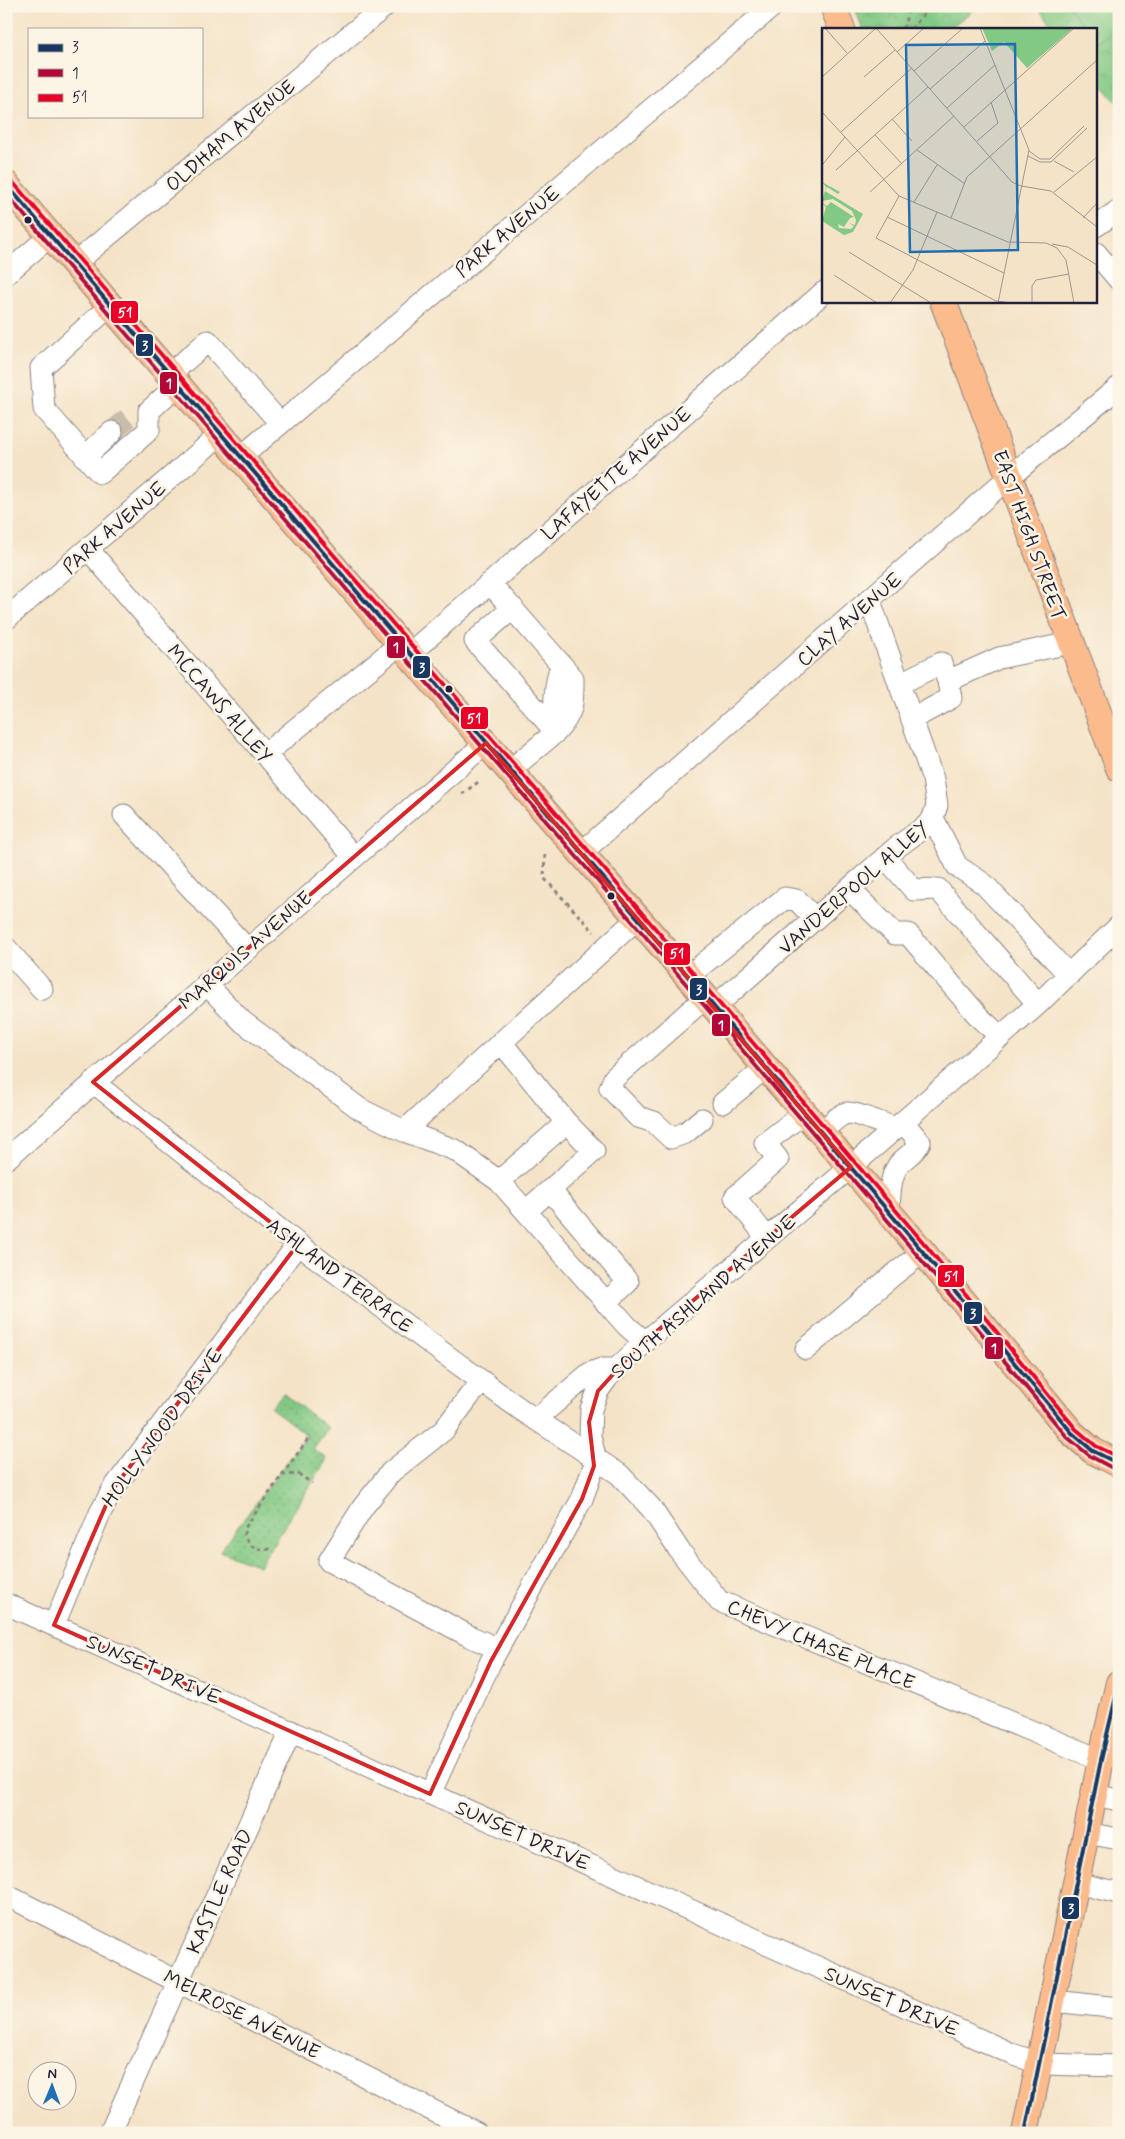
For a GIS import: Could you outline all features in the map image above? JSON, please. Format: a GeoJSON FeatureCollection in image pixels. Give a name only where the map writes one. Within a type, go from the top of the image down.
{"type":"FeatureCollection","features":[{"type":"Feature","properties":{"kind":"main road"},"geometry":{"type":"LineString","coordinates":[[833,6],[842,28]]}},
{"type":"Feature","properties":{"kind":"main road"},"geometry":{"type":"LineString","coordinates":[[6,184],[76,263],[509,771],[638,918],[851,1167],[1072,1433],[1093,1451],[1119,1464]]}},
{"type":"Feature","properties":{"kind":"main road","name":"EAST HIGH STREET"},"geometry":{"type":"LineString","coordinates":[[943,302],[1070,643],[1119,768]]}},
{"type":"Feature","properties":{"kind":"main road"},"geometry":{"type":"LineString","coordinates":[[1025,2133],[1086,1833],[1106,1798],[1101,1760],[1119,1683]]}},
{"type":"Feature","properties":{"kind":"street","name":"OLDHAM AVENUE"},"geometry":{"type":"LineString","coordinates":[[76,263],[385,6]]}},
{"type":"Feature","properties":{"kind":"street","name":"PARK AVENUE"},"geometry":{"type":"LineString","coordinates":[[241,456],[773,6]]}},
{"type":"Feature","properties":{"kind":"street"},"geometry":{"type":"LineString","coordinates":[[1098,225],[1119,210]]}},
{"type":"Feature","properties":{"kind":"street"},"geometry":{"type":"LineString","coordinates":[[6,274],[51,235]]}},
{"type":"Feature","properties":{"kind":"street"},"geometry":{"type":"LineString","coordinates":[[1098,255],[1119,280]]}},
{"type":"Feature","properties":{"kind":"street","name":"LAFAYETTE AVENUE"},"geometry":{"type":"LineString","coordinates":[[265,754],[490,583],[822,294]]}},
{"type":"Feature","properties":{"kind":"street"},"geometry":{"type":"LineString","coordinates":[[111,305],[41,368],[44,409],[100,473],[149,430],[140,412],[174,379],[208,341],[280,423]]}},
{"type":"Feature","properties":{"kind":"street","name":"CLAY AVENUE"},"geometry":{"type":"LineString","coordinates":[[581,853],[1008,478],[1119,387]]}},
{"type":"Feature","properties":{"kind":"street"},"geometry":{"type":"LineString","coordinates":[[85,457],[112,432]]}},
{"type":"Feature","properties":{"kind":"street","name":"PARK AVENUE"},"geometry":{"type":"LineString","coordinates":[[6,620],[221,434]]}},
{"type":"Feature","properties":{"kind":"street","name":"MCCAWS ALLEY"},"geometry":{"type":"LineString","coordinates":[[88,549],[353,856]]}},
{"type":"Feature","properties":{"kind":"street"},"geometry":{"type":"LineString","coordinates":[[490,583],[573,678],[573,705],[568,719],[556,732],[509,771]]}},
{"type":"Feature","properties":{"kind":"street","name":"VANDERPOOL ALLEY"},"geometry":{"type":"LineString","coordinates":[[702,1119],[685,1133],[671,1138],[654,1122],[638,1117],[610,1088],[614,1078],[815,920],[933,818],[937,805],[934,785],[870,601]]}},
{"type":"Feature","properties":{"kind":"street"},"geometry":{"type":"LineString","coordinates":[[513,608],[475,641],[556,732]]}},
{"type":"Feature","properties":{"kind":"street"},"geometry":{"type":"LineString","coordinates":[[948,681],[999,658],[1070,643]]}},
{"type":"Feature","properties":{"kind":"street"},"geometry":{"type":"LineString","coordinates":[[899,684],[941,663],[948,681],[951,698],[912,719]]}},
{"type":"Feature","properties":{"kind":"street","name":"MARQUIS AVENUE"},"geometry":{"type":"LineString","coordinates":[[6,1159],[353,856],[486,743]]}},
{"type":"Feature","properties":{"kind":"street"},"geometry":{"type":"LineString","coordinates":[[124,815],[247,949]]}},
{"type":"Feature","properties":{"kind":"street"},"geometry":{"type":"LineString","coordinates":[[933,818],[957,866],[984,884],[1069,975]]}},
{"type":"Feature","properties":{"kind":"street"},"geometry":{"type":"LineString","coordinates":[[886,857],[914,890],[938,889],[1038,1004]]}},
{"type":"Feature","properties":{"kind":"street"},"geometry":{"type":"LineString","coordinates":[[849,889],[895,934],[908,934],[980,1018],[1001,1037]]}},
{"type":"Feature","properties":{"kind":"street"},"geometry":{"type":"LineString","coordinates":[[687,977],[785,898],[797,900],[815,920]]}},
{"type":"Feature","properties":{"kind":"street"},"geometry":{"type":"LineString","coordinates":[[404,1131],[638,918]]}},
{"type":"Feature","properties":{"kind":"street","name":"SOUTH ASHLAND AVENUE"},"geometry":{"type":"LineString","coordinates":[[430,1794],[497,1648],[582,1499],[591,1477],[594,1456],[590,1436],[591,1409],[598,1391],[617,1369],[645,1342],[1001,1037],[1119,926]]}},
{"type":"Feature","properties":{"kind":"street"},"geometry":{"type":"LineString","coordinates":[[6,948],[42,989]]}},
{"type":"Feature","properties":{"kind":"street"},"geometry":{"type":"LineString","coordinates":[[206,984],[243,1022],[360,1109],[404,1131],[455,1150],[499,1181],[606,1303],[645,1342]]}},
{"type":"Feature","properties":{"kind":"street"},"geometry":{"type":"LineString","coordinates":[[501,1042],[566,1122],[594,1151],[526,1212]]}},
{"type":"Feature","properties":{"kind":"street"},"geometry":{"type":"LineString","coordinates":[[723,1103],[765,1068]]}},
{"type":"Feature","properties":{"kind":"street","name":"ASHLAND TERRACE"},"geometry":{"type":"LineString","coordinates":[[93,1082],[298,1244],[483,1382],[594,1456]]}},
{"type":"Feature","properties":{"kind":"street"},"geometry":{"type":"LineString","coordinates":[[767,1238],[735,1197],[778,1159],[765,1143],[804,1113]]}},
{"type":"Feature","properties":{"kind":"street"},"geometry":{"type":"LineString","coordinates":[[821,1132],[846,1113],[860,1114],[870,1121],[900,1125],[920,1142],[916,1152],[896,1167],[891,1185],[889,1212]]}},
{"type":"Feature","properties":{"kind":"street"},"geometry":{"type":"LineString","coordinates":[[499,1181],[566,1122]]}},
{"type":"Feature","properties":{"kind":"street"},"geometry":{"type":"LineString","coordinates":[[550,1190],[628,1282],[606,1303]]}},
{"type":"Feature","properties":{"kind":"street","name":"HOLLYWOOD DRIVE"},"geometry":{"type":"LineString","coordinates":[[54,1625],[100,1513],[113,1489],[298,1244]]}},
{"type":"Feature","properties":{"kind":"street"},"geometry":{"type":"LineString","coordinates":[[806,1349],[923,1252]]}},
{"type":"Feature","properties":{"kind":"street"},"geometry":{"type":"LineString","coordinates":[[536,1419],[590,1373],[601,1369],[617,1369]]}},
{"type":"Feature","properties":{"kind":"street"},"geometry":{"type":"LineString","coordinates":[[483,1382],[471,1394],[444,1430],[391,1472],[363,1507],[330,1561],[471,1637],[497,1648]]}},
{"type":"Feature","properties":{"kind":"street","name":"CHEVY CHASE PLACE"},"geometry":{"type":"LineString","coordinates":[[594,1456],[629,1482],[651,1508],[679,1550],[719,1601],[1101,1760]]}},
{"type":"Feature","properties":{"kind":"street","name":"SUNSET DRIVE"},"geometry":{"type":"LineString","coordinates":[[6,1604],[1004,2051],[1040,2064],[1119,2066]]}},
{"type":"Feature","properties":{"kind":"street","name":"KASTLE ROAD"},"geometry":{"type":"LineString","coordinates":[[110,2133],[290,1730]]}},
{"type":"Feature","properties":{"kind":"street"},"geometry":{"type":"LineString","coordinates":[[1086,1833],[1119,1839]]}},
{"type":"Feature","properties":{"kind":"street"},"geometry":{"type":"LineString","coordinates":[[1076,1883],[1119,1893]]}},
{"type":"Feature","properties":{"kind":"street","name":"MELROSE AVENUE"},"geometry":{"type":"LineString","coordinates":[[6,1895],[477,2133]]}},
{"type":"Feature","properties":{"kind":"street"},"geometry":{"type":"LineString","coordinates":[[1053,2001],[1119,2008]]}},
{"type":"Feature","properties":{"kind":"path"},"geometry":{"type":"LineString","coordinates":[[902,28],[910,6]]}},
{"type":"Feature","properties":{"kind":"path"},"geometry":{"type":"LineString","coordinates":[[912,28],[931,6]]}},
{"type":"Feature","properties":{"kind":"path"},"geometry":{"type":"LineString","coordinates":[[464,797],[462,794],[481,780]]}},
{"type":"Feature","properties":{"kind":"path"},"geometry":{"type":"LineString","coordinates":[[545,855],[544,878],[599,939]]}},
{"type":"Feature","properties":{"kind":"path"},"geometry":{"type":"LineString","coordinates":[[270,1549],[262,1550],[252,1547],[245,1537],[244,1531],[308,1439]]}},
{"type":"Feature","properties":{"kind":"path"},"geometry":{"type":"LineString","coordinates":[[282,1476],[298,1474],[312,1483]]}},
{"type":"Feature","properties":{"kind":"highlighted area"},"geometry":{"type":"Polygon","coordinates":[[[486,743],[851,1167],[637,1348],[598,1391],[589,1422],[594,1466],[582,1499],[491,1661],[430,1794],[54,1625],[113,1489],[298,1244],[93,1082],[486,743]]]}},
{"type":"Feature","properties":{"kind":"green space"},"geometry":{"type":"Polygon","coordinates":[[[854,6],[979,6],[949,28],[863,28],[854,6]]]}},
{"type":"Feature","properties":{"kind":"green space"},"geometry":{"type":"Polygon","coordinates":[[[1037,6],[1119,6],[1119,105],[1098,80],[1098,28],[1054,28],[1037,6]]]}},
{"type":"Feature","properties":{"kind":"green space"},"geometry":{"type":"Polygon","coordinates":[[[1068,6],[1119,6],[1119,27],[1099,43],[1098,28],[1086,28],[1068,6]]]}},
{"type":"Feature","properties":{"kind":"green space"},"geometry":{"type":"Polygon","coordinates":[[[283,1393],[328,1428],[313,1449],[327,1459],[259,1566],[220,1551],[307,1435],[271,1408],[283,1393]]]}},
{"type":"Feature","properties":{"kind":"tunnel"},"geometry":{"type":"LineString","coordinates":[[112,432],[132,414]]}},
{"type":"Feature","properties":{"kind":"transit line","name":"51"},"geometry":{"type":"LineString","coordinates":[[11,180],[928,1248],[1076,1429],[1096,1446],[1119,1457]]}},
{"type":"Feature","properties":{"kind":"transit line","name":"3"},"geometry":{"type":"LineString","coordinates":[[6,184],[668,953],[923,1252],[1072,1433],[1093,1451],[1119,1464]]}},
{"type":"Feature","properties":{"kind":"transit line","name":"1"},"geometry":{"type":"LineString","coordinates":[[6,194],[663,957],[918,1256],[1067,1437],[1090,1456],[1116,1470]]}},
{"type":"Feature","properties":{"kind":"transit line","name":"3"},"geometry":{"type":"LineString","coordinates":[[1025,2133],[1101,1760],[1119,1684]]}}]}
